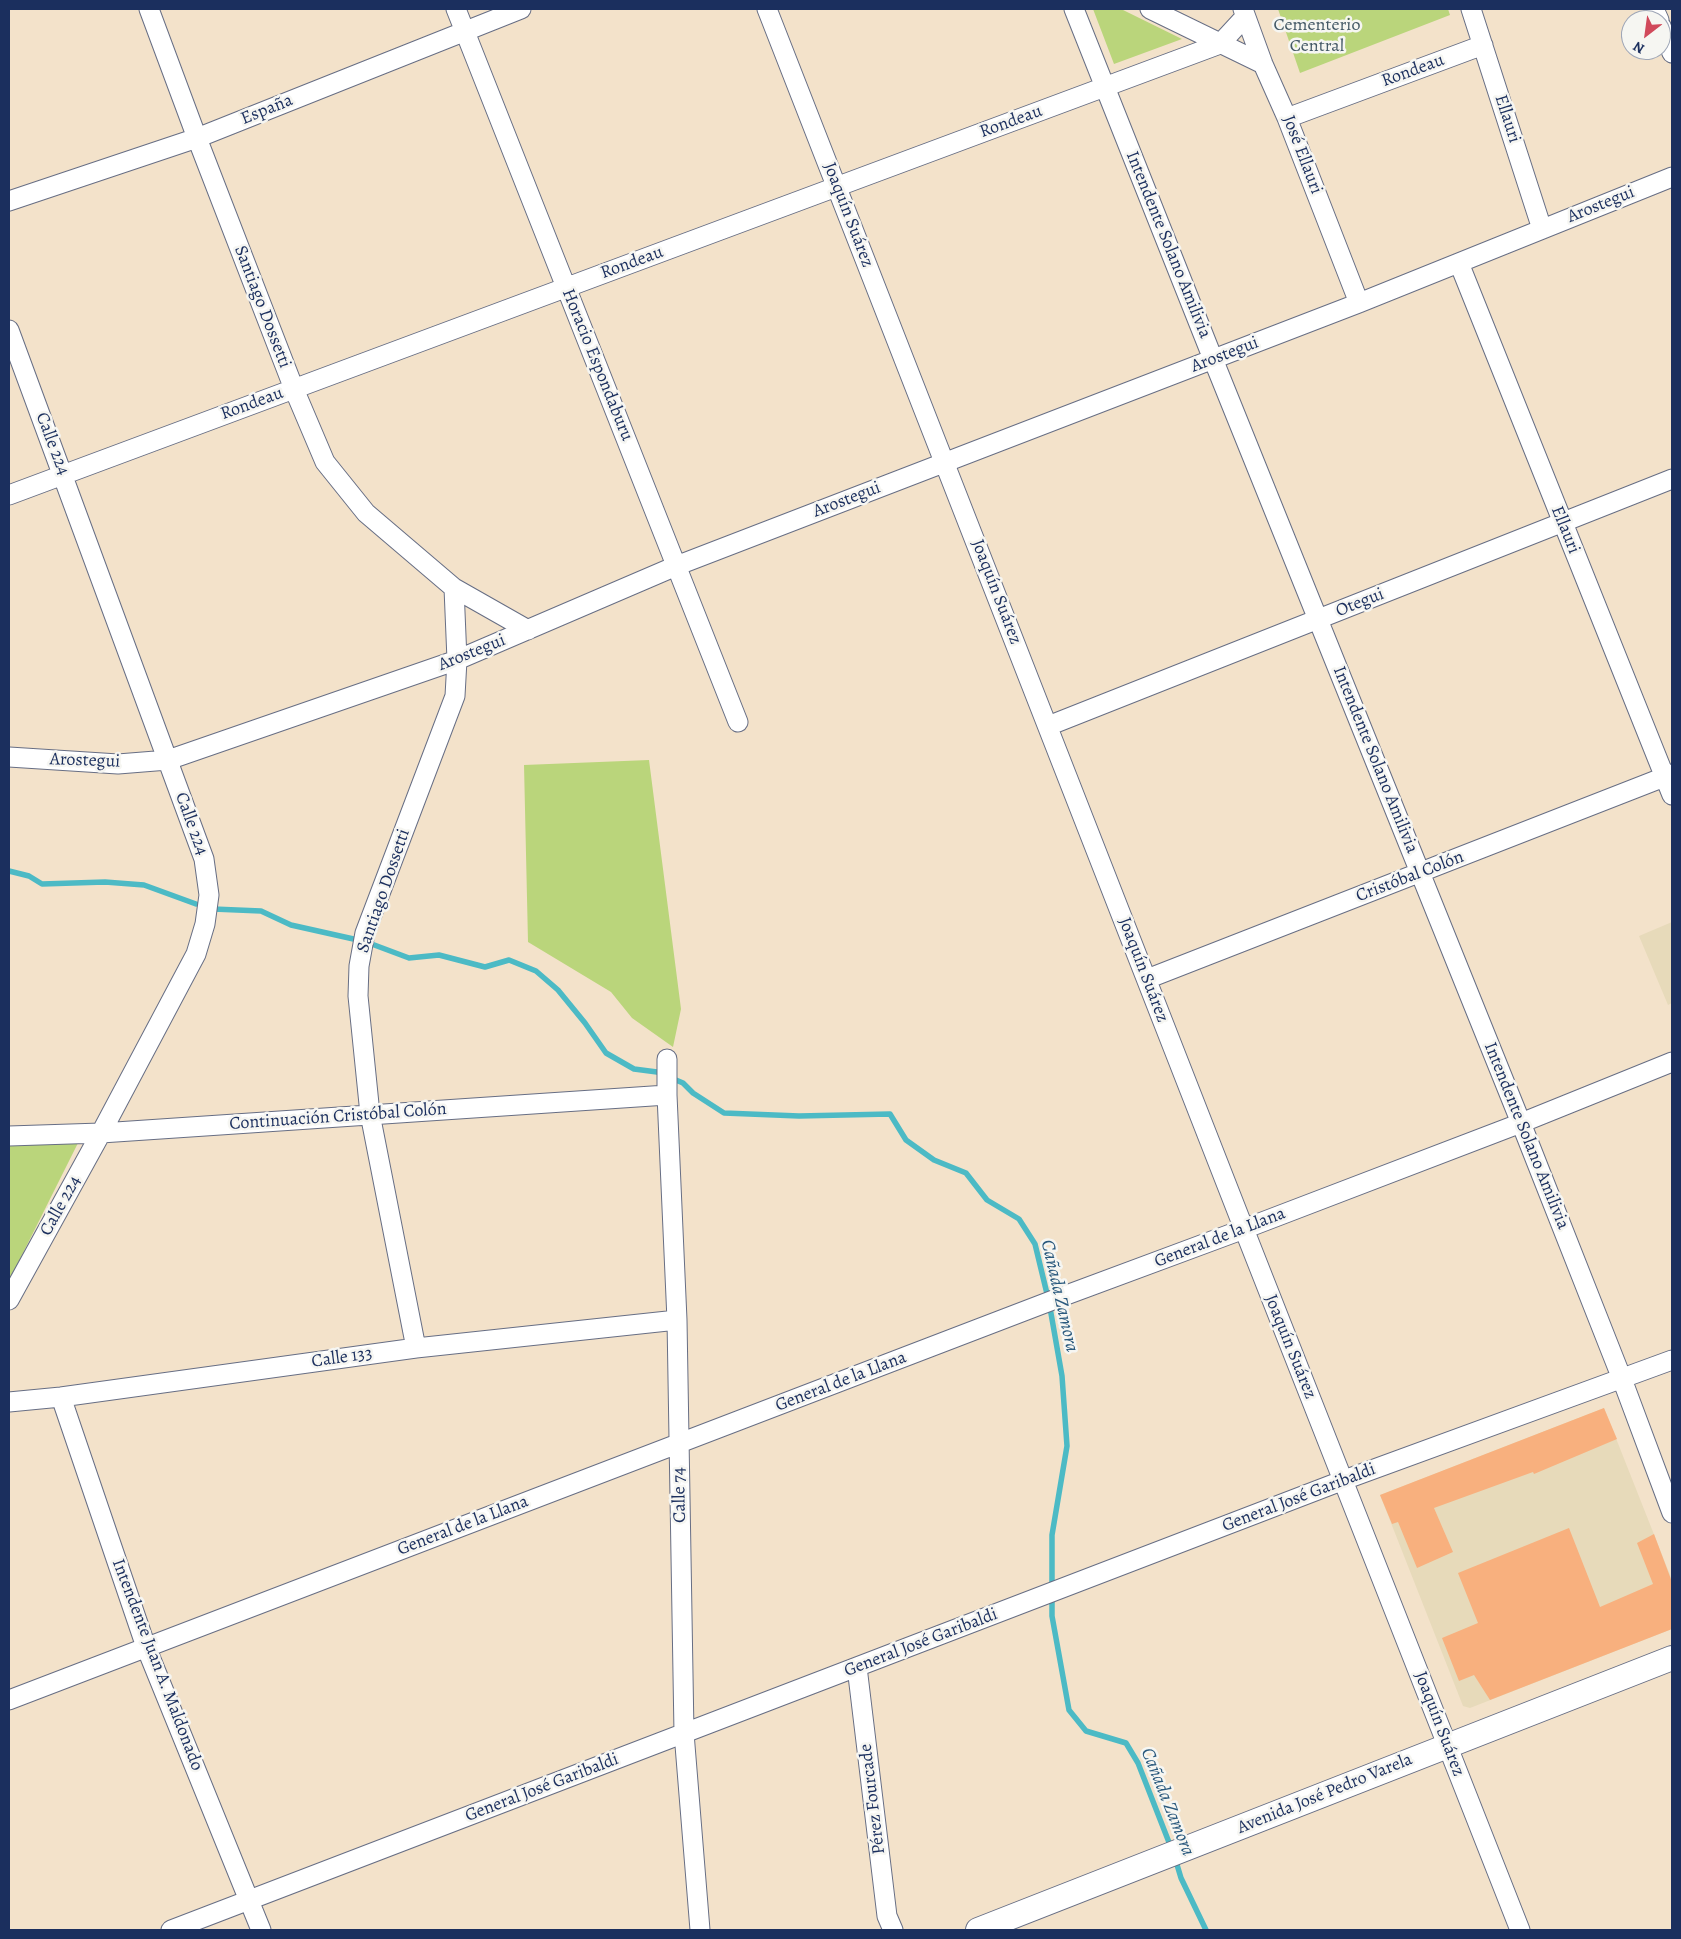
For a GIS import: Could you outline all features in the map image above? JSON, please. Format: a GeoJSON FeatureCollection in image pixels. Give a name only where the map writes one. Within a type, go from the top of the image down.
{"type":"FeatureCollection","features":[{"type":"Feature","properties":{"kind":"street","name":"Santiago Dossetti"},"geometry":{"type":"LineString","coordinates":[[149,9],[294,389],[325,462],[366,513],[454,588],[528,630]]}},
{"type":"Feature","properties":{"kind":"street","name":"Horacio Espondaburu"},"geometry":{"type":"LineString","coordinates":[[456,9],[738,722]]}},
{"type":"Feature","properties":{"kind":"street","name":"España"},"geometry":{"type":"LineString","coordinates":[[9,201],[197,138],[521,9]]}},
{"type":"Feature","properties":{"kind":"street","name":"Joaquín Suárez"},"geometry":{"type":"LineString","coordinates":[[767,9],[1244,1230],[1520,1930]]}},
{"type":"Feature","properties":{"kind":"street","name":"Intendente Solano Amilivia"},"geometry":{"type":"LineString","coordinates":[[1074,9],[1521,1122],[1622,1379],[1672,1513]]}},
{"type":"Feature","properties":{"kind":"street"},"geometry":{"type":"LineString","coordinates":[[1150,9],[1263,64]]}},
{"type":"Feature","properties":{"kind":"street","name":"Ellauri"},"geometry":{"type":"LineString","coordinates":[[1471,9],[1542,229]]}},
{"type":"Feature","properties":{"kind":"street","name":"Rondeau"},"geometry":{"type":"LineString","coordinates":[[9,495],[1220,44],[1244,13]]}},
{"type":"Feature","properties":{"kind":"street","name":"José Ellauri"},"geometry":{"type":"LineString","coordinates":[[1244,13],[1359,303]]}},
{"type":"Feature","properties":{"kind":"street","name":"Rondeau"},"geometry":{"type":"LineString","coordinates":[[1287,118],[1483,45]]}},
{"type":"Feature","properties":{"kind":"street","name":"Arostegui"},"geometry":{"type":"LineString","coordinates":[[9,757],[118,764],[168,760],[457,660],[676,566],[1459,264],[1672,177]]}},
{"type":"Feature","properties":{"kind":"street","name":"Ellauri"},"geometry":{"type":"LineString","coordinates":[[1459,264],[1562,524],[1669,775],[1672,795]]}},
{"type":"Feature","properties":{"kind":"street","name":"Calle 224"},"geometry":{"type":"LineString","coordinates":[[9,330],[204,859],[209,895],[205,924],[196,954],[9,1300]]}},
{"type":"Feature","properties":{"kind":"street","name":"Otegui"},"geometry":{"type":"LineString","coordinates":[[1048,726],[1672,479]]}},
{"type":"Feature","properties":{"kind":"street","name":"Santiago Dossetti"},"geometry":{"type":"LineString","coordinates":[[416,1348],[370,1114],[358,996],[361,957],[366,933],[455,696],[457,660],[454,588]]}},
{"type":"Feature","properties":{"kind":"street","name":"Cristóbal Colón"},"geometry":{"type":"LineString","coordinates":[[1147,979],[1669,775]]}},
{"type":"Feature","properties":{"kind":"street","name":"General de la Llana"},"geometry":{"type":"LineString","coordinates":[[9,1700],[1061,1297],[1244,1230],[1672,1062]]}},
{"type":"Feature","properties":{"kind":"street","name":"Continuación Cristóbal Colón"},"geometry":{"type":"LineString","coordinates":[[9,1136],[101,1132],[370,1114],[667,1077]]}},
{"type":"Feature","properties":{"kind":"street","name":"Calle 74"},"geometry":{"type":"LineString","coordinates":[[667,1077],[677,1320],[684,1733],[700,1930]]}},
{"type":"Feature","properties":{"kind":"street","name":"Calle 133"},"geometry":{"type":"LineString","coordinates":[[9,1402],[61,1397],[416,1348],[677,1320]]}},
{"type":"Feature","properties":{"kind":"street","name":"General José Garibaldi"},"geometry":{"type":"LineString","coordinates":[[171,1930],[1344,1480],[1672,1360]]}},
{"type":"Feature","properties":{"kind":"street","name":"Intendente Juan A. Maldonado"},"geometry":{"type":"LineString","coordinates":[[61,1397],[146,1647],[261,1930]]}},
{"type":"Feature","properties":{"kind":"street","name":"Avenida José Pedro Varela"},"geometry":{"type":"LineString","coordinates":[[978,1930],[1672,1658]]}},
{"type":"Feature","properties":{"kind":"street","name":"Pérez Fourcade"},"geometry":{"type":"LineString","coordinates":[[857,1668],[887,1916],[893,1930]]}},
{"type":"Feature","properties":{"kind":"shaded area"},"geometry":{"type":"Polygon","coordinates":[[[1672,922],[1672,1003],[1668,1005],[1639,936],[1672,922]]]}},
{"type":"Feature","properties":{"kind":"shaded area"},"geometry":{"type":"Polygon","coordinates":[[[1604,1408],[1672,1580],[1672,1629],[1470,1708],[1463,1706],[1380,1495],[1604,1408]]]}},
{"type":"Feature","properties":{"kind":"green space"},"geometry":{"type":"Polygon","coordinates":[[[1093,9],[1121,9],[1182,39],[1114,64],[1093,9]]]}},
{"type":"Feature","properties":{"kind":"green space","name":"Cementerio Central"},"geometry":{"type":"Polygon","coordinates":[[[1278,9],[1448,9],[1450,15],[1300,73],[1278,9]]]}},
{"type":"Feature","properties":{"kind":"green space"},"geometry":{"type":"Polygon","coordinates":[[[649,760],[681,1009],[673,1047],[632,1018],[611,992],[528,942],[524,765],[649,760]]]}},
{"type":"Feature","properties":{"kind":"green space"},"geometry":{"type":"Polygon","coordinates":[[[79,1141],[9,1281],[9,1144],[79,1141]]]}},
{"type":"Feature","properties":{"kind":"building"},"geometry":{"type":"Polygon","coordinates":[[[1604,1408],[1617,1439],[1534,1474],[1533,1472],[1434,1508],[1453,1552],[1417,1568],[1398,1522],[1392,1524],[1380,1495],[1604,1408]]]}},
{"type":"Feature","properties":{"kind":"building"},"geometry":{"type":"Polygon","coordinates":[[[1569,1528],[1600,1607],[1653,1584],[1637,1543],[1654,1534],[1672,1582],[1672,1629],[1490,1700],[1474,1675],[1459,1681],[1442,1638],[1478,1623],[1458,1573],[1569,1528]]]}},
{"type":"Feature","properties":{"kind":"waterway","name":"Cañada Zamora"},"geometry":{"type":"LineString","coordinates":[[9,871],[29,876],[42,884],[105,882],[144,885],[196,904]]}},
{"type":"Feature","properties":{"kind":"waterway","name":"Cañada Zamora"},"geometry":{"type":"LineString","coordinates":[[213,909],[261,911],[291,925],[358,940]]}},
{"type":"Feature","properties":{"kind":"waterway","name":"Cañada Zamora"},"geometry":{"type":"LineString","coordinates":[[369,943],[409,958],[439,955],[485,967],[509,960],[536,971],[558,990],[606,1053],[634,1069],[657,1072],[683,1083],[693,1093],[724,1113],[799,1116],[890,1114],[906,1140],[934,1160],[966,1173],[987,1200],[1019,1219],[1035,1244],[1049,1302],[1062,1376],[1067,1446],[1052,1535],[1052,1616],[1069,1710],[1086,1731],[1126,1743],[1138,1763],[1172,1850]]}},
{"type":"Feature","properties":{"kind":"waterway","name":"Cañada Zamora"},"geometry":{"type":"LineString","coordinates":[[1175,1858],[1181,1878],[1206,1930]]}}]}
